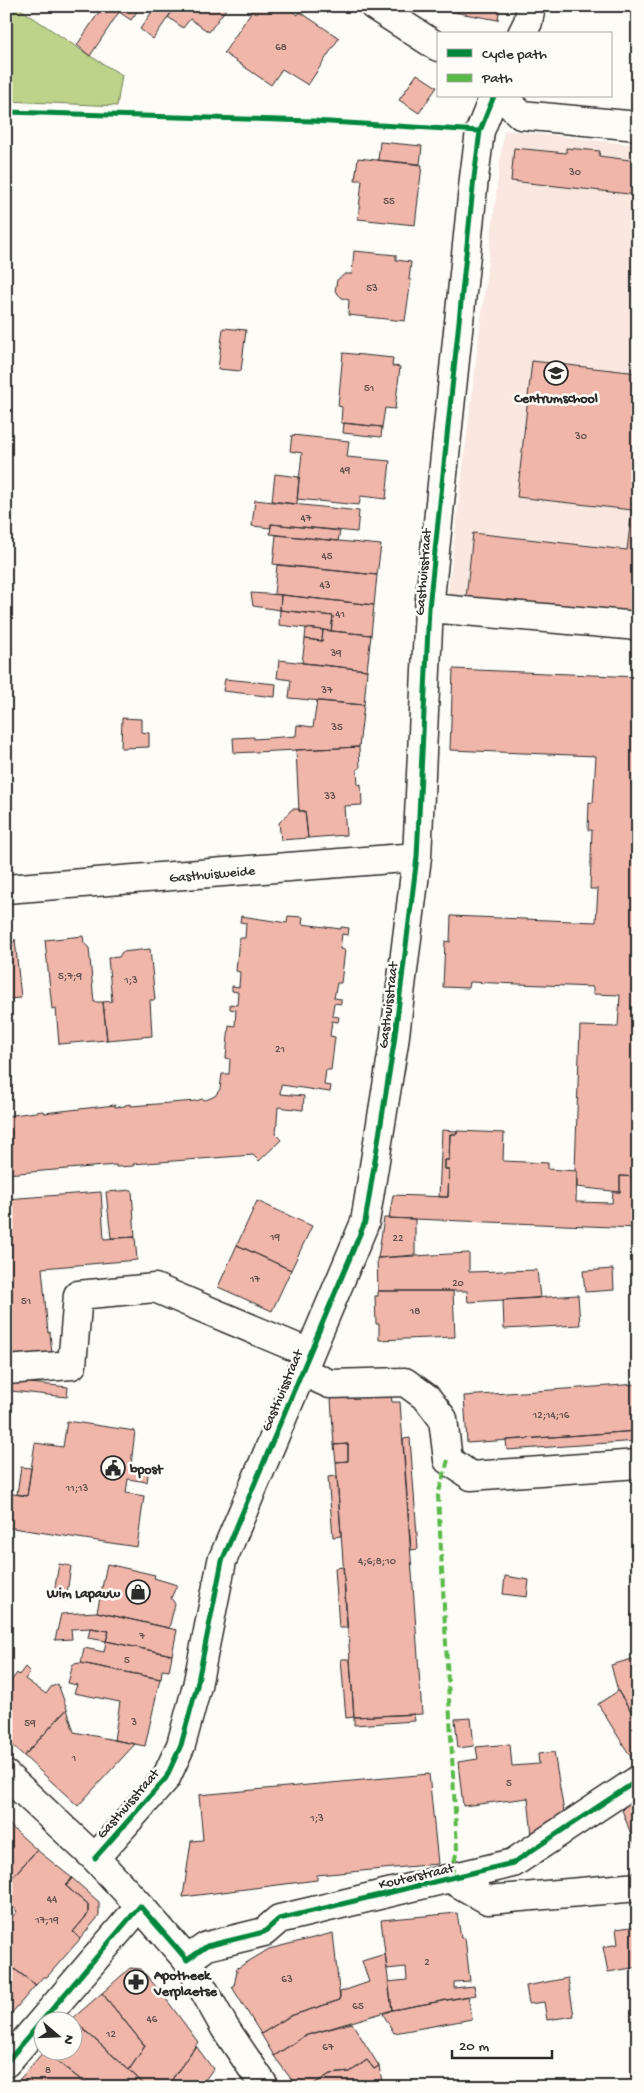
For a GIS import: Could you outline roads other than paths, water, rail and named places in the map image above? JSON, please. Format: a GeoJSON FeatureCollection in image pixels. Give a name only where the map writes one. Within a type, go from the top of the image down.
{"type":"FeatureCollection","features":[{"type":"Feature","properties":{"kind":"street"},"geometry":{"type":"LineString","coordinates":[[374,6],[437,46]]}},
{"type":"Feature","properties":{"kind":"street"},"geometry":{"type":"LineString","coordinates":[[523,32],[528,22],[531,6]]}},
{"type":"Feature","properties":{"kind":"street","name":"Gasthuisstraat"},"geometry":{"type":"LineString","coordinates":[[95,1858],[166,1778],[181,1745],[198,1686],[222,1561],[365,1222],[394,1042],[417,857],[429,608],[474,178],[480,131],[493,98]]}},
{"type":"Feature","properties":{"kind":"street"},"geometry":{"type":"LineString","coordinates":[[503,98],[521,115],[638,126]]}},
{"type":"Feature","properties":{"kind":"street","name":"Gasthuisstraat"},"geometry":{"type":"LineString","coordinates":[[429,608],[638,626]]}},
{"type":"Feature","properties":{"kind":"street","name":"Gasthuisweide"},"geometry":{"type":"LineString","coordinates":[[6,889],[417,857]]}},
{"type":"Feature","properties":{"kind":"street"},"geometry":{"type":"LineString","coordinates":[[6,1370],[72,1365],[78,1295],[155,1288],[305,1362],[330,1384],[405,1382],[427,1398],[443,1418],[448,1460],[471,1476],[638,1464]]}},
{"type":"Feature","properties":{"kind":"street"},"geometry":{"type":"LineString","coordinates":[[6,1775],[95,1858],[187,1960],[226,2028],[265,2087]]}},
{"type":"Feature","properties":{"kind":"street","name":"Kouterstraat"},"geometry":{"type":"LineString","coordinates":[[187,1960],[207,1946],[264,1932],[279,1919],[513,1863],[572,1826],[638,1780]]}},
{"type":"Feature","properties":{"kind":"street","name":"Kouterstraat"},"geometry":{"type":"LineString","coordinates":[[451,1879],[488,1900],[638,1887]]}},
{"type":"Feature","properties":{"kind":"street"},"geometry":{"type":"LineString","coordinates":[[6,2063],[140,1906]]}},
{"type":"Feature","properties":{"kind":"place","name":"Centrumschool"},"geometry":{"type":"Point","coordinates":[556,373]}},
{"type":"Feature","properties":{"kind":"place","name":"bpost"},"geometry":{"type":"Point","coordinates":[113,1468]}},
{"type":"Feature","properties":{"kind":"place","name":"Wim Lapauw"},"geometry":{"type":"Point","coordinates":[138,1592]}},
{"type":"Feature","properties":{"kind":"place","name":"Apotheek Verplaetse"},"geometry":{"type":"Point","coordinates":[136,1982]}}]}
